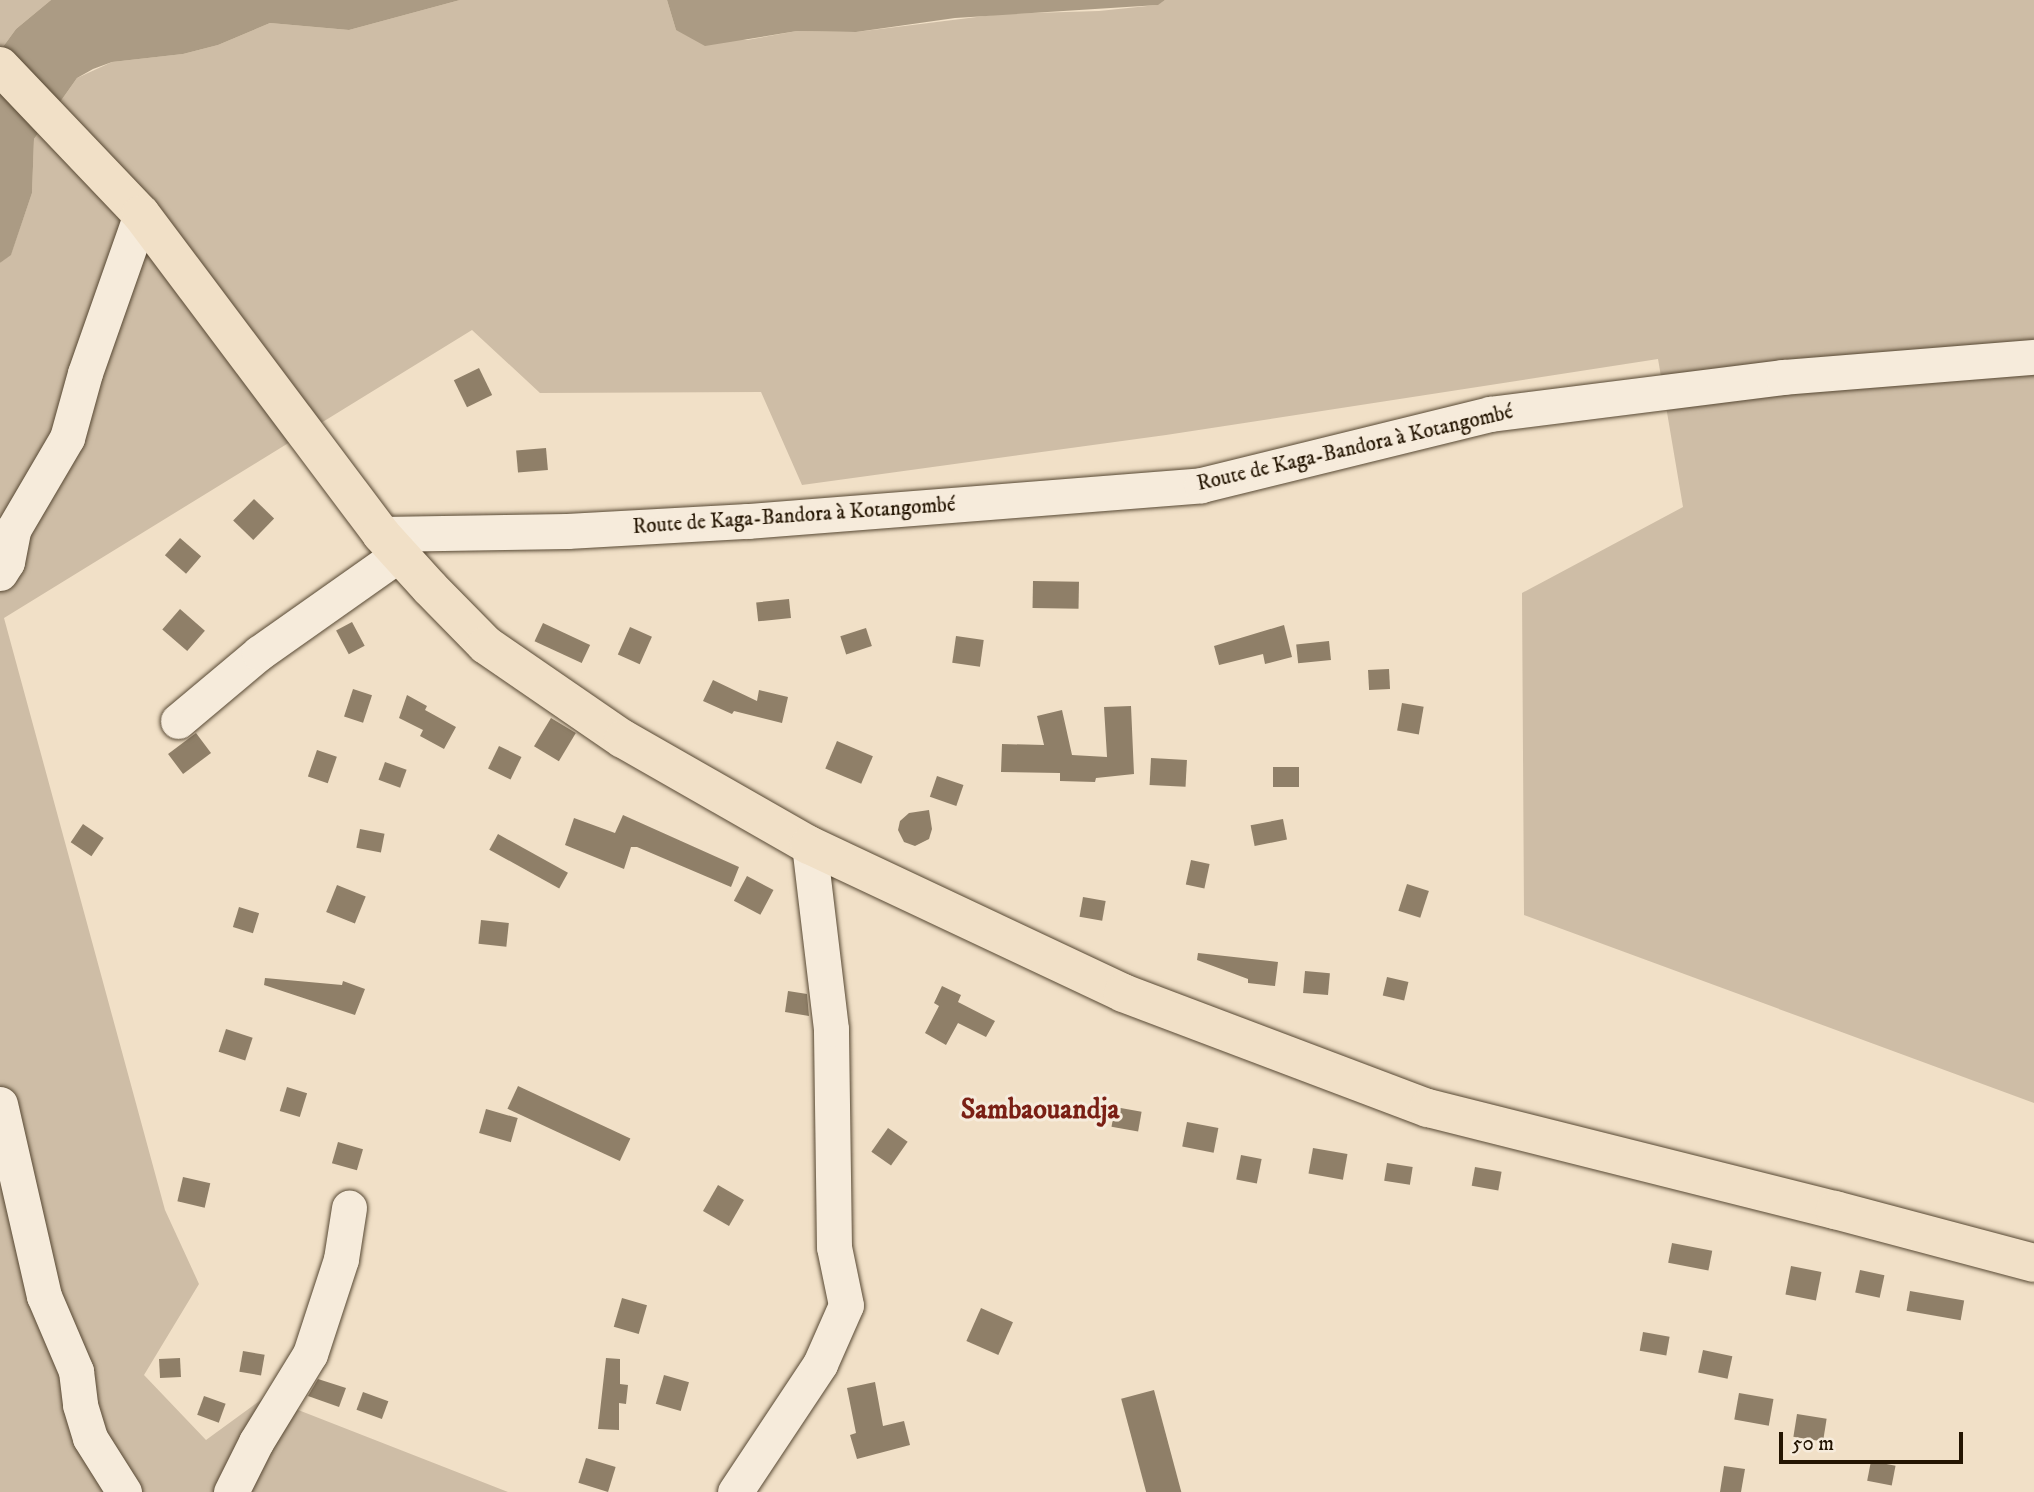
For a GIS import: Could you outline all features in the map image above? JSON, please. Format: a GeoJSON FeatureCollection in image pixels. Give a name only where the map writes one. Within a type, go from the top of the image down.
{"type":"FeatureCollection","features":[{"type":"Feature","properties":{"kind":"main road"},"geometry":{"type":"LineString","coordinates":[[0,66],[141,214],[391,544],[430,588],[486,645],[623,740],[809,845],[1123,993],[1428,1108],[1822,1207],[2034,1264]]}},
{"type":"Feature","properties":{"kind":"street"},"geometry":{"type":"LineString","coordinates":[[0,573],[7,562],[13,530],[67,438],[85,373],[141,214]]}},
{"type":"Feature","properties":{"kind":"street","name":"Route de Kaga-Bandora à Kotangombé"},"geometry":{"type":"LineString","coordinates":[[391,544],[748,521],[1201,485],[1490,414],[1783,377],[2034,357]]}},
{"type":"Feature","properties":{"kind":"street"},"geometry":{"type":"LineString","coordinates":[[178,721],[391,544]]}},
{"type":"Feature","properties":{"kind":"street"},"geometry":{"type":"LineString","coordinates":[[735,1492],[820,1364],[846,1305],[834,1247],[831,1028],[809,845]]}},
{"type":"Feature","properties":{"kind":"street"},"geometry":{"type":"LineString","coordinates":[[0,1104],[44,1296],[76,1371],[80,1405],[90,1438],[124,1492]]}},
{"type":"Feature","properties":{"kind":"street"},"geometry":{"type":"LineString","coordinates":[[231,1492],[256,1442],[310,1354],[341,1259],[349,1208]]}},
{"type":"Feature","properties":{"kind":"shaded area"},"geometry":{"type":"Polygon","coordinates":[[[0,0],[51,0],[16,29],[0,51],[0,0]]]}},
{"type":"Feature","properties":{"kind":"shaded area"},"geometry":{"type":"Polygon","coordinates":[[[51,0],[460,0],[349,30],[270,23],[218,45],[183,54],[112,62],[77,78],[34,139],[32,193],[11,255],[0,263],[0,51],[16,29],[51,0]]]}},
{"type":"Feature","properties":{"kind":"shaded area"},"geometry":{"type":"Polygon","coordinates":[[[460,0],[667,0],[676,30],[747,40],[797,31],[856,32],[1001,14],[1099,11],[1157,5],[1165,0],[2034,0],[2034,1103],[1524,915],[1522,593],[1683,507],[1658,359],[1166,435],[802,485],[761,392],[540,393],[472,330],[4,618],[165,1210],[199,1284],[144,1375],[206,1440],[265,1397],[508,1492],[0,1492],[0,263],[11,254],[32,193],[34,139],[77,78],[112,62],[183,54],[218,45],[270,23],[349,30],[460,0]]]}},
{"type":"Feature","properties":{"kind":"shaded area"},"geometry":{"type":"Polygon","coordinates":[[[667,0],[1165,0],[1158,5],[955,18],[856,32],[797,31],[705,46],[676,30],[667,0]]]}},
{"type":"Feature","properties":{"kind":"building"},"geometry":{"type":"Polygon","coordinates":[[[479,368],[492,395],[467,407],[454,380],[479,368]]]}},
{"type":"Feature","properties":{"kind":"building"},"geometry":{"type":"Polygon","coordinates":[[[546,448],[548,470],[518,473],[516,451],[546,448]]]}},
{"type":"Feature","properties":{"kind":"building"},"geometry":{"type":"Polygon","coordinates":[[[254,499],[274,518],[253,540],[233,521],[254,499]]]}},
{"type":"Feature","properties":{"kind":"building"},"geometry":{"type":"Polygon","coordinates":[[[180,538],[201,556],[186,574],[165,555],[180,538]]]}},
{"type":"Feature","properties":{"kind":"building"},"geometry":{"type":"Polygon","coordinates":[[[1033,581],[1079,582],[1079,609],[1033,608],[1033,581]]]}},
{"type":"Feature","properties":{"kind":"building"},"geometry":{"type":"Polygon","coordinates":[[[789,599],[791,618],[758,621],[756,602],[789,599]]]}},
{"type":"Feature","properties":{"kind":"building"},"geometry":{"type":"Polygon","coordinates":[[[180,609],[205,631],[187,651],[162,629],[180,609]]]}},
{"type":"Feature","properties":{"kind":"building"},"geometry":{"type":"Polygon","coordinates":[[[352,622],[365,646],[349,654],[336,630],[352,622]]]}},
{"type":"Feature","properties":{"kind":"building"},"geometry":{"type":"Polygon","coordinates":[[[543,623],[590,645],[582,663],[535,641],[543,623]]]}},
{"type":"Feature","properties":{"kind":"building"},"geometry":{"type":"Polygon","coordinates":[[[1284,625],[1292,657],[1265,664],[1263,654],[1219,665],[1214,646],[1284,625]]]}},
{"type":"Feature","properties":{"kind":"building"},"geometry":{"type":"Polygon","coordinates":[[[630,627],[652,637],[640,664],[618,654],[630,627]]]}},
{"type":"Feature","properties":{"kind":"building"},"geometry":{"type":"Polygon","coordinates":[[[866,628],[872,646],[846,654],[840,636],[866,628]]]}},
{"type":"Feature","properties":{"kind":"building"},"geometry":{"type":"Polygon","coordinates":[[[956,636],[984,640],[980,667],[952,663],[956,636]]]}},
{"type":"Feature","properties":{"kind":"building"},"geometry":{"type":"Polygon","coordinates":[[[1329,641],[1331,660],[1298,663],[1296,644],[1329,641]]]}},
{"type":"Feature","properties":{"kind":"building"},"geometry":{"type":"Polygon","coordinates":[[[1389,669],[1390,689],[1369,690],[1368,670],[1389,669]]]}},
{"type":"Feature","properties":{"kind":"building"},"geometry":{"type":"Polygon","coordinates":[[[713,680],[757,701],[759,690],[788,697],[782,723],[734,711],[732,714],[703,701],[713,680]]]}},
{"type":"Feature","properties":{"kind":"building"},"geometry":{"type":"Polygon","coordinates":[[[353,689],[372,695],[363,723],[344,717],[353,689]]]}},
{"type":"Feature","properties":{"kind":"building"},"geometry":{"type":"Polygon","coordinates":[[[407,695],[427,706],[425,710],[456,727],[444,749],[420,736],[423,730],[399,718],[407,695]]]}},
{"type":"Feature","properties":{"kind":"building"},"geometry":{"type":"Polygon","coordinates":[[[1402,703],[1424,707],[1419,734],[1397,731],[1402,703]]]}},
{"type":"Feature","properties":{"kind":"building"},"geometry":{"type":"Polygon","coordinates":[[[1131,706],[1134,774],[1096,778],[1095,782],[1060,781],[1060,773],[1001,772],[1002,744],[1044,745],[1037,716],[1062,710],[1072,755],[1107,757],[1104,707],[1131,706]]]}},
{"type":"Feature","properties":{"kind":"building"},"geometry":{"type":"Polygon","coordinates":[[[551,718],[576,733],[559,761],[534,746],[551,718]]]}},
{"type":"Feature","properties":{"kind":"building"},"geometry":{"type":"Polygon","coordinates":[[[196,733],[211,753],[183,774],[168,754],[196,733]]]}},
{"type":"Feature","properties":{"kind":"building"},"geometry":{"type":"Polygon","coordinates":[[[837,741],[873,756],[861,784],[825,769],[837,741]]]}},
{"type":"Feature","properties":{"kind":"building"},"geometry":{"type":"Polygon","coordinates":[[[499,746],[521,757],[511,779],[488,768],[499,746]]]}},
{"type":"Feature","properties":{"kind":"building"},"geometry":{"type":"Polygon","coordinates":[[[317,750],[337,757],[328,783],[308,776],[317,750]]]}},
{"type":"Feature","properties":{"kind":"building"},"geometry":{"type":"Polygon","coordinates":[[[1151,758],[1187,760],[1186,787],[1150,785],[1151,758]]]}},
{"type":"Feature","properties":{"kind":"building"},"geometry":{"type":"Polygon","coordinates":[[[385,762],[407,770],[400,788],[379,780],[385,762]]]}},
{"type":"Feature","properties":{"kind":"building"},"geometry":{"type":"Polygon","coordinates":[[[1273,767],[1299,767],[1299,787],[1273,787],[1273,767]]]}},
{"type":"Feature","properties":{"kind":"building"},"geometry":{"type":"Polygon","coordinates":[[[937,776],[963,785],[956,806],[930,797],[937,776]]]}},
{"type":"Feature","properties":{"kind":"building"},"geometry":{"type":"Polygon","coordinates":[[[929,810],[932,829],[929,839],[915,846],[904,842],[898,830],[900,821],[909,813],[929,810]]]}},
{"type":"Feature","properties":{"kind":"building"},"geometry":{"type":"Polygon","coordinates":[[[623,815],[739,867],[731,887],[637,847],[631,847],[624,869],[565,845],[574,818],[615,833],[623,815]]]}},
{"type":"Feature","properties":{"kind":"building"},"geometry":{"type":"Polygon","coordinates":[[[1283,819],[1287,840],[1255,846],[1251,825],[1283,819]]]}},
{"type":"Feature","properties":{"kind":"building"},"geometry":{"type":"Polygon","coordinates":[[[83,824],[104,838],[91,856],[71,842],[83,824]]]}},
{"type":"Feature","properties":{"kind":"building"},"geometry":{"type":"Polygon","coordinates":[[[360,829],[385,834],[381,852],[356,848],[360,829]]]}},
{"type":"Feature","properties":{"kind":"building"},"geometry":{"type":"Polygon","coordinates":[[[498,834],[568,873],[559,889],[489,850],[498,834]]]}},
{"type":"Feature","properties":{"kind":"building"},"geometry":{"type":"Polygon","coordinates":[[[1191,860],[1210,864],[1204,888],[1186,884],[1191,860]]]}},
{"type":"Feature","properties":{"kind":"building"},"geometry":{"type":"Polygon","coordinates":[[[747,876],[773,890],[760,915],[734,901],[747,876]]]}},
{"type":"Feature","properties":{"kind":"building"},"geometry":{"type":"Polygon","coordinates":[[[1407,884],[1429,891],[1420,918],[1398,911],[1407,884]]]}},
{"type":"Feature","properties":{"kind":"building"},"geometry":{"type":"Polygon","coordinates":[[[337,885],[366,897],[355,924],[326,912],[337,885]]]}},
{"type":"Feature","properties":{"kind":"building"},"geometry":{"type":"Polygon","coordinates":[[[1083,897],[1106,901],[1102,921],[1080,917],[1083,897]]]}},
{"type":"Feature","properties":{"kind":"building"},"geometry":{"type":"Polygon","coordinates":[[[239,907],[259,913],[253,933],[233,927],[239,907]]]}},
{"type":"Feature","properties":{"kind":"building"},"geometry":{"type":"Polygon","coordinates":[[[481,920],[509,923],[506,947],[478,944],[481,920]]]}},
{"type":"Feature","properties":{"kind":"building"},"geometry":{"type":"Polygon","coordinates":[[[1198,953],[1278,962],[1275,986],[1248,983],[1248,979],[1197,960],[1198,953]]]}},
{"type":"Feature","properties":{"kind":"building"},"geometry":{"type":"Polygon","coordinates":[[[1305,971],[1330,973],[1328,995],[1303,993],[1305,971]]]}},
{"type":"Feature","properties":{"kind":"building"},"geometry":{"type":"Polygon","coordinates":[[[1387,977],[1408,982],[1404,1000],[1383,996],[1387,977]]]}},
{"type":"Feature","properties":{"kind":"building"},"geometry":{"type":"Polygon","coordinates":[[[265,978],[342,985],[343,981],[365,989],[355,1015],[264,985],[265,978]]]}},
{"type":"Feature","properties":{"kind":"building"},"geometry":{"type":"Polygon","coordinates":[[[942,986],[961,995],[958,1002],[995,1021],[986,1037],[958,1023],[946,1045],[925,1033],[939,1006],[934,1003],[942,986]]]}},
{"type":"Feature","properties":{"kind":"building"},"geometry":{"type":"Polygon","coordinates":[[[788,991],[807,994],[809,1016],[785,1012],[788,991]]]}},
{"type":"Feature","properties":{"kind":"building"},"geometry":{"type":"Polygon","coordinates":[[[226,1029],[253,1038],[245,1060],[219,1052],[226,1029]]]}},
{"type":"Feature","properties":{"kind":"building"},"geometry":{"type":"Polygon","coordinates":[[[518,1086],[630,1138],[620,1161],[507,1109],[518,1086]]]}},
{"type":"Feature","properties":{"kind":"building"},"geometry":{"type":"Polygon","coordinates":[[[287,1087],[307,1093],[300,1117],[280,1111],[287,1087]]]}},
{"type":"Feature","properties":{"kind":"building"},"geometry":{"type":"Polygon","coordinates":[[[1115,1107],[1142,1112],[1138,1131],[1112,1127],[1115,1107]]]}},
{"type":"Feature","properties":{"kind":"building"},"geometry":{"type":"Polygon","coordinates":[[[486,1109],[518,1118],[511,1142],[479,1133],[486,1109]]]}},
{"type":"Feature","properties":{"kind":"building"},"geometry":{"type":"Polygon","coordinates":[[[1187,1122],[1218,1128],[1214,1153],[1182,1147],[1187,1122]]]}},
{"type":"Feature","properties":{"kind":"building"},"geometry":{"type":"Polygon","coordinates":[[[888,1128],[908,1142],[891,1166],[871,1152],[888,1128]]]}},
{"type":"Feature","properties":{"kind":"building"},"geometry":{"type":"Polygon","coordinates":[[[338,1142],[363,1149],[357,1170],[332,1163],[338,1142]]]}},
{"type":"Feature","properties":{"kind":"building"},"geometry":{"type":"Polygon","coordinates":[[[1313,1148],[1347,1154],[1343,1180],[1308,1174],[1313,1148]]]}},
{"type":"Feature","properties":{"kind":"building"},"geometry":{"type":"Polygon","coordinates":[[[1241,1155],[1262,1159],[1257,1184],[1236,1180],[1241,1155]]]}},
{"type":"Feature","properties":{"kind":"building"},"geometry":{"type":"Polygon","coordinates":[[[1387,1163],[1413,1167],[1410,1185],[1384,1181],[1387,1163]]]}},
{"type":"Feature","properties":{"kind":"building"},"geometry":{"type":"Polygon","coordinates":[[[1475,1167],[1502,1172],[1498,1190],[1472,1186],[1475,1167]]]}},
{"type":"Feature","properties":{"kind":"building"},"geometry":{"type":"Polygon","coordinates":[[[183,1177],[210,1183],[205,1208],[177,1201],[183,1177]]]}},
{"type":"Feature","properties":{"kind":"building"},"geometry":{"type":"Polygon","coordinates":[[[718,1185],[744,1200],[729,1226],[703,1211],[718,1185]]]}},
{"type":"Feature","properties":{"kind":"building"},"geometry":{"type":"Polygon","coordinates":[[[1672,1243],[1712,1251],[1708,1270],[1668,1263],[1672,1243]]]}},
{"type":"Feature","properties":{"kind":"building"},"geometry":{"type":"Polygon","coordinates":[[[1791,1266],[1821,1272],[1816,1300],[1785,1294],[1791,1266]]]}},
{"type":"Feature","properties":{"kind":"building"},"geometry":{"type":"Polygon","coordinates":[[[1860,1270],[1884,1275],[1880,1298],[1855,1292],[1860,1270]]]}},
{"type":"Feature","properties":{"kind":"building"},"geometry":{"type":"Polygon","coordinates":[[[1910,1291],[1964,1301],[1961,1320],[1907,1311],[1910,1291]]]}},
{"type":"Feature","properties":{"kind":"building"},"geometry":{"type":"Polygon","coordinates":[[[622,1298],[647,1305],[639,1334],[614,1327],[622,1298]]]}},
{"type":"Feature","properties":{"kind":"building"},"geometry":{"type":"Polygon","coordinates":[[[981,1308],[1013,1322],[998,1355],[966,1341],[981,1308]]]}},
{"type":"Feature","properties":{"kind":"building"},"geometry":{"type":"Polygon","coordinates":[[[1643,1332],[1670,1337],[1666,1355],[1640,1351],[1643,1332]]]}},
{"type":"Feature","properties":{"kind":"building"},"geometry":{"type":"Polygon","coordinates":[[[1703,1350],[1732,1356],[1728,1379],[1698,1372],[1703,1350]]]}},
{"type":"Feature","properties":{"kind":"building"},"geometry":{"type":"Polygon","coordinates":[[[243,1351],[265,1355],[261,1376],[239,1372],[243,1351]]]}},
{"type":"Feature","properties":{"kind":"building"},"geometry":{"type":"Polygon","coordinates":[[[180,1358],[181,1377],[160,1378],[159,1359],[180,1358]]]}},
{"type":"Feature","properties":{"kind":"building"},"geometry":{"type":"Polygon","coordinates":[[[606,1358],[620,1359],[620,1384],[628,1385],[626,1404],[619,1403],[619,1430],[598,1429],[606,1358]]]}},
{"type":"Feature","properties":{"kind":"building"},"geometry":{"type":"Polygon","coordinates":[[[664,1375],[689,1382],[681,1411],[656,1404],[664,1375]]]}},
{"type":"Feature","properties":{"kind":"building"},"geometry":{"type":"Polygon","coordinates":[[[318,1379],[346,1388],[339,1407],[308,1396],[318,1379]]]}},
{"type":"Feature","properties":{"kind":"building"},"geometry":{"type":"Polygon","coordinates":[[[875,1382],[883,1426],[904,1421],[910,1445],[857,1459],[850,1435],[856,1433],[847,1388],[875,1382]]]}},
{"type":"Feature","properties":{"kind":"building"},"geometry":{"type":"Polygon","coordinates":[[[1154,1390],[1181,1492],[1146,1492],[1121,1399],[1154,1390]]]}},
{"type":"Feature","properties":{"kind":"building"},"geometry":{"type":"Polygon","coordinates":[[[363,1392],[388,1401],[382,1419],[357,1410],[363,1392]]]}},
{"type":"Feature","properties":{"kind":"building"},"geometry":{"type":"Polygon","coordinates":[[[1739,1393],[1773,1399],[1769,1426],[1734,1420],[1739,1393]]]}},
{"type":"Feature","properties":{"kind":"building"},"geometry":{"type":"Polygon","coordinates":[[[204,1396],[226,1404],[219,1423],[197,1415],[204,1396]]]}},
{"type":"Feature","properties":{"kind":"building"},"geometry":{"type":"Polygon","coordinates":[[[1797,1414],[1827,1419],[1823,1441],[1793,1437],[1797,1414]]]}},
{"type":"Feature","properties":{"kind":"building"},"geometry":{"type":"Polygon","coordinates":[[[586,1458],[616,1467],[608,1492],[578,1483],[586,1458]]]}},
{"type":"Feature","properties":{"kind":"building"},"geometry":{"type":"Polygon","coordinates":[[[1871,1461],[1896,1466],[1892,1485],[1867,1481],[1871,1461]]]}},
{"type":"Feature","properties":{"kind":"building"},"geometry":{"type":"Polygon","coordinates":[[[1724,1466],[1745,1469],[1741,1492],[1720,1492],[1724,1466]]]}},
{"type":"Feature","properties":{"kind":"district","name":"Sambaouandja"},"geometry":{"type":"Point","coordinates":[1040,1110]}}]}
